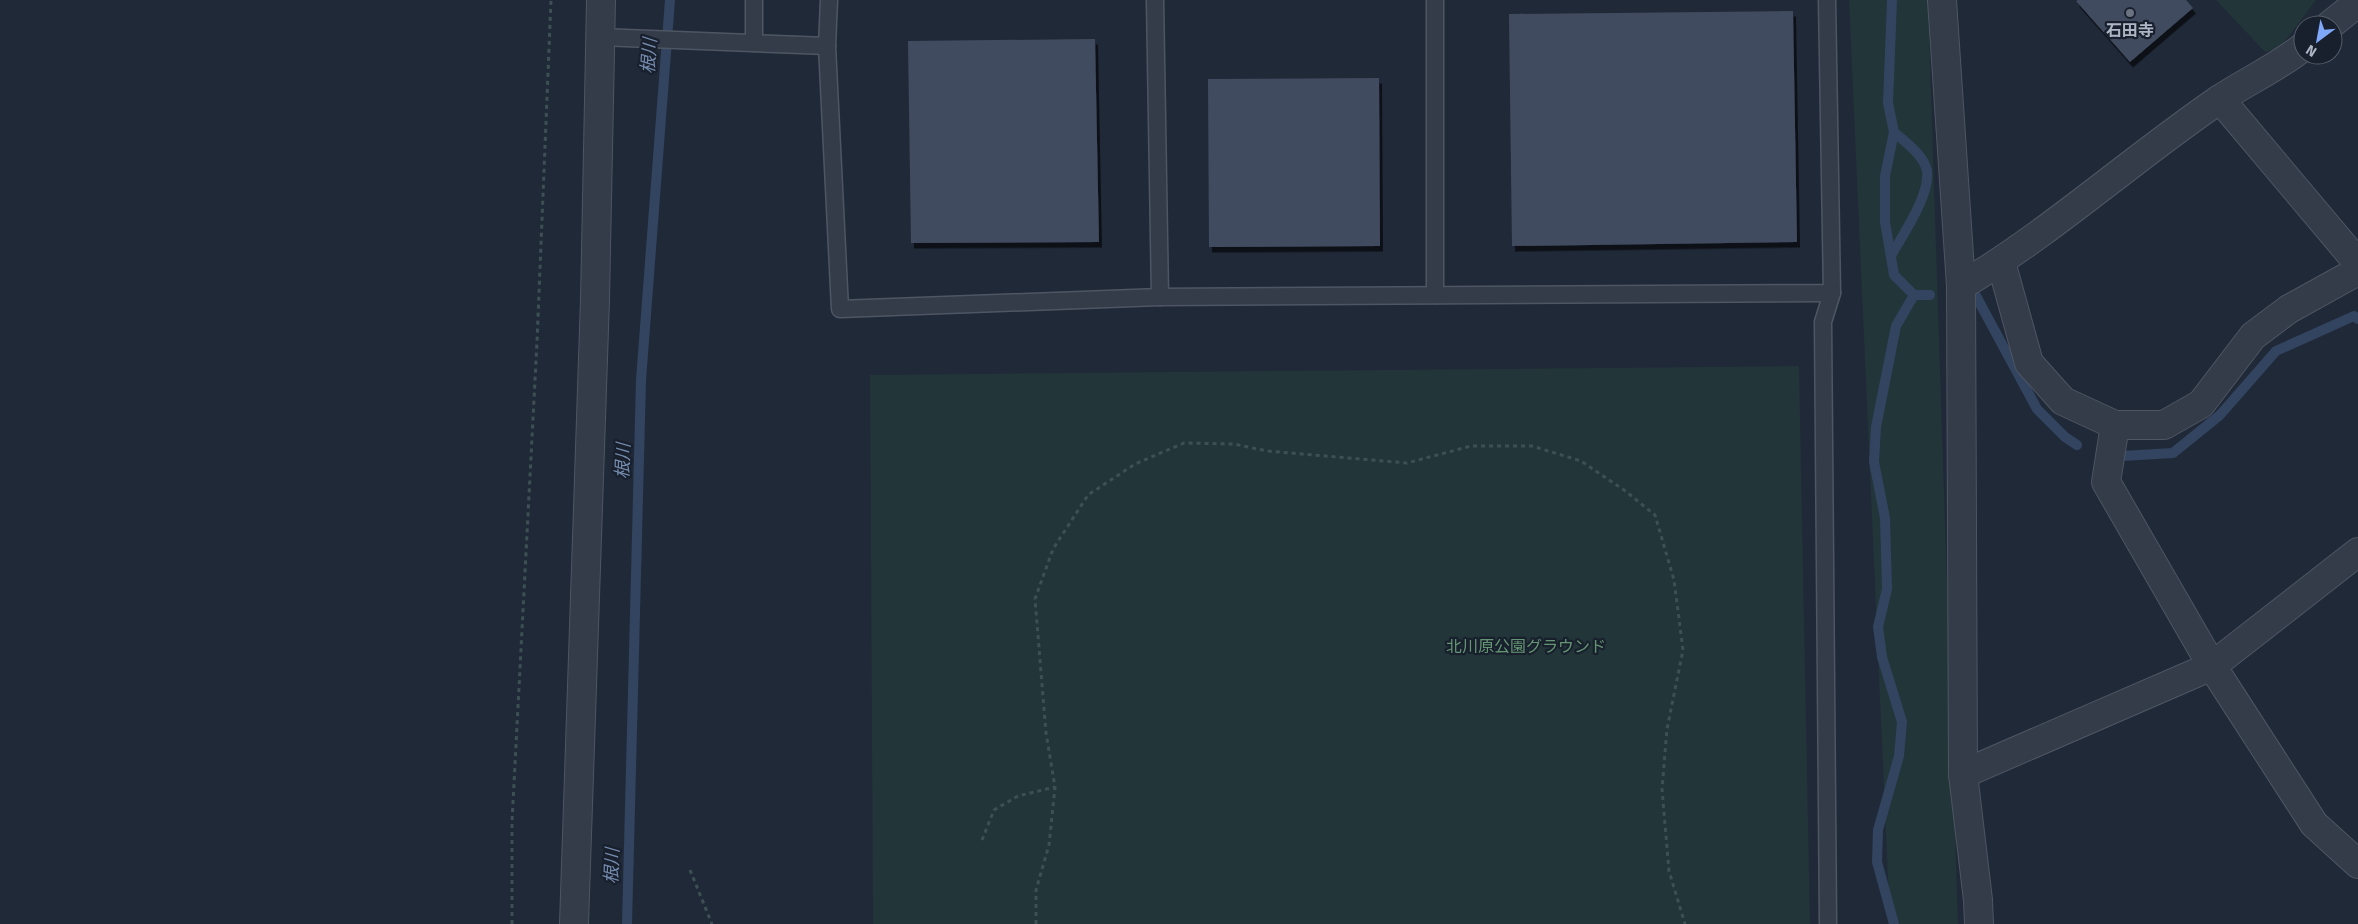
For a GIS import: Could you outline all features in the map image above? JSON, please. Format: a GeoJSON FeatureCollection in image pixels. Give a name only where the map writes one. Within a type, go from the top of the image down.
{"type":"FeatureCollection","features":[{"type":"Feature","properties":{"kind":"street"},"geometry":{"type":"LineString","coordinates":[[574,924],[595,299],[601,0]]}},
{"type":"Feature","properties":{"kind":"street"},"geometry":{"type":"LineString","coordinates":[[1942,0],[1961,286],[1962,774],[1978,900],[1979,924]]}},
{"type":"Feature","properties":{"kind":"street"},"geometry":{"type":"LineString","coordinates":[[2342,15],[2350,9],[2356,0]]}},
{"type":"Feature","properties":{"kind":"street"},"geometry":{"type":"LineString","coordinates":[[1961,286],[2001,262],[2220,99],[2293,55]]}},
{"type":"Feature","properties":{"kind":"street"},"geometry":{"type":"LineString","coordinates":[[2220,99],[2358,263]]}},
{"type":"Feature","properties":{"kind":"street"},"geometry":{"type":"LineString","coordinates":[[2001,262],[2029,363],[2063,401],[2115,425],[2164,425],[2201,404],[2253,336],[2289,309],[2358,272]]}},
{"type":"Feature","properties":{"kind":"street"},"geometry":{"type":"LineString","coordinates":[[2115,425],[2106,482],[2212,666],[2314,824],[2358,864]]}},
{"type":"Feature","properties":{"kind":"street"},"geometry":{"type":"LineString","coordinates":[[1962,774],[2212,666],[2358,552]]}},
{"type":"Feature","properties":{"kind":"lane"},"geometry":{"type":"LineString","coordinates":[[754,0],[754,43]]}},
{"type":"Feature","properties":{"kind":"lane"},"geometry":{"type":"LineString","coordinates":[[829,0],[827,46],[840,308],[1160,297],[1832,293]]}},
{"type":"Feature","properties":{"kind":"lane"},"geometry":{"type":"LineString","coordinates":[[1155,0],[1160,297]]}},
{"type":"Feature","properties":{"kind":"lane"},"geometry":{"type":"LineString","coordinates":[[1435,296],[1436,0]]}},
{"type":"Feature","properties":{"kind":"lane"},"geometry":{"type":"LineString","coordinates":[[1827,0],[1832,293],[1823,322],[1828,924]]}},
{"type":"Feature","properties":{"kind":"lane"},"geometry":{"type":"LineString","coordinates":[[600,37],[827,46]]}},
{"type":"Feature","properties":{"kind":"path"},"geometry":{"type":"LineString","coordinates":[[512,924],[512,822],[537,342],[550,0]]}},
{"type":"Feature","properties":{"kind":"path"},"geometry":{"type":"LineString","coordinates":[[1036,924],[1036,890],[1049,846],[1056,787],[1046,733],[1035,598],[1053,550],[1088,495],[1135,464],[1184,443],[1234,444],[1267,451],[1407,463],[1471,446],[1532,446],[1581,461],[1624,490],[1655,516],[1674,580],[1683,650],[1668,729],[1662,789],[1669,871],[1685,924]]}},
{"type":"Feature","properties":{"kind":"path"},"geometry":{"type":"LineString","coordinates":[[982,840],[994,810],[1018,796],[1056,787]]}},
{"type":"Feature","properties":{"kind":"path"},"geometry":{"type":"LineString","coordinates":[[690,870],[712,924]]}},
{"type":"Feature","properties":{"kind":"green space"},"geometry":{"type":"Polygon","coordinates":[[[1849,0],[1928,0],[1958,924],[1890,924],[1849,0]]]}},
{"type":"Feature","properties":{"kind":"green space"},"geometry":{"type":"Polygon","coordinates":[[[2216,0],[2316,0],[2305,15],[2293,15],[2293,31],[2280,48],[2265,52],[2216,0]]]}},
{"type":"Feature","properties":{"kind":"green space","name":"北川原公園グラウンド"},"geometry":{"type":"Polygon","coordinates":[[[1799,366],[1810,924],[873,924],[870,375],[1799,366]]]}},
{"type":"Feature","properties":{"kind":"building"},"geometry":{"type":"Polygon","coordinates":[[[2186,0],[2193,8],[2130,62],[2076,1],[2186,0]]]}},
{"type":"Feature","properties":{"kind":"building"},"geometry":{"type":"Polygon","coordinates":[[[1793,11],[1797,242],[1512,246],[1509,14],[1793,11]]]}},
{"type":"Feature","properties":{"kind":"building"},"geometry":{"type":"Polygon","coordinates":[[[1095,39],[1099,242],[911,243],[908,41],[1095,39]]]}},
{"type":"Feature","properties":{"kind":"building"},"geometry":{"type":"Polygon","coordinates":[[[1379,78],[1380,246],[1209,247],[1208,79],[1379,78]]]}},
{"type":"Feature","properties":{"kind":"waterway","name":"根川"},"geometry":{"type":"LineString","coordinates":[[627,924],[641,380],[670,0]]}},
{"type":"Feature","properties":{"kind":"waterway"},"geometry":{"type":"LineString","coordinates":[[1892,0],[1888,103],[1894,132],[1885,176],[1885,222],[1894,275],[1914,295],[1896,326],[1876,427],[1874,462],[1885,518],[1887,589],[1878,627],[1882,657],[1902,722],[1899,756],[1878,830],[1877,862],[1894,924]]}},
{"type":"Feature","properties":{"kind":"waterway"},"geometry":{"type":"LineString","coordinates":[[1891,256],[1915,215],[1927,181],[1927,171],[1922,160],[1914,149],[1894,132]]}},
{"type":"Feature","properties":{"kind":"waterway"},"geometry":{"type":"LineString","coordinates":[[1914,295],[1930,295]]}},
{"type":"Feature","properties":{"kind":"waterway"},"geometry":{"type":"LineString","coordinates":[[1976,296],[2037,409],[2065,437],[2077,445]]}},
{"type":"Feature","properties":{"kind":"waterway"},"geometry":{"type":"LineString","coordinates":[[2122,456],[2173,453],[2220,415],[2276,351],[2354,316],[2358,319]]}},
{"type":"Feature","properties":{"kind":"place","name":"石田寺"},"geometry":{"type":"Point","coordinates":[2130,13]}}]}
